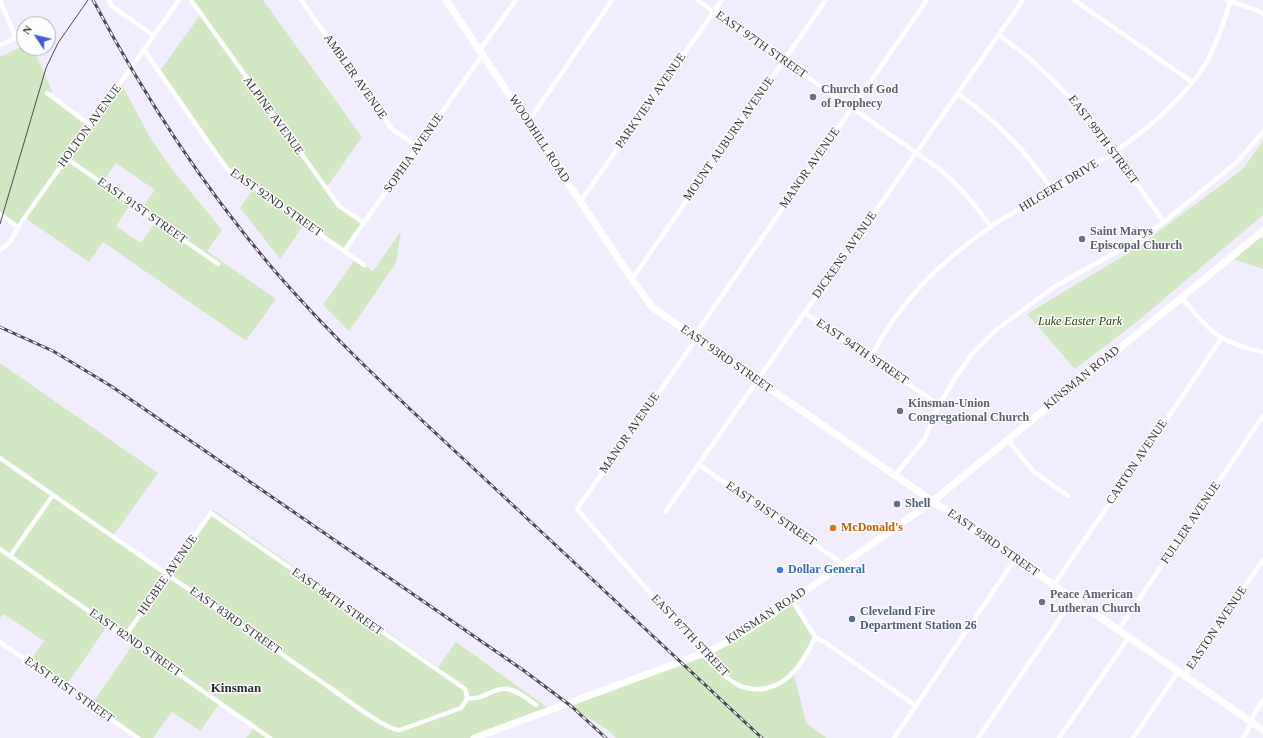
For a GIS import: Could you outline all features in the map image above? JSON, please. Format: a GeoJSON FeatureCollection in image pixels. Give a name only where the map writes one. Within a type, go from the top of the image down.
{"type":"FeatureCollection","features":[{"type":"Feature","properties":{"kind":"main road","name":"WOODHILL ROAD"},"geometry":{"type":"LineString","coordinates":[[446,0],[632,279]]}},
{"type":"Feature","properties":{"kind":"main road","name":"KINSMAN ROAD"},"geometry":{"type":"LineString","coordinates":[[474,738],[710,650],[742,634],[932,501],[1263,231]]}},
{"type":"Feature","properties":{"kind":"main road","name":"EAST 93RD STREET"},"geometry":{"type":"LineString","coordinates":[[632,279],[652,307],[1263,730]]}},
{"type":"Feature","properties":{"kind":"street"},"geometry":{"type":"LineString","coordinates":[[0,0],[16,38],[0,45]]}},
{"type":"Feature","properties":{"kind":"street"},"geometry":{"type":"LineString","coordinates":[[109,0],[112,6],[154,36]]}},
{"type":"Feature","properties":{"kind":"street","name":"HOLTON AVENUE"},"geometry":{"type":"LineString","coordinates":[[0,250],[10,242],[18,227],[66,158],[179,0]]}},
{"type":"Feature","properties":{"kind":"street","name":"ALPINE AVENUE"},"geometry":{"type":"LineString","coordinates":[[191,0],[339,206],[364,223]]}},
{"type":"Feature","properties":{"kind":"street","name":"AMBLER AVENUE"},"geometry":{"type":"LineString","coordinates":[[301,0],[392,129],[418,147]]}},
{"type":"Feature","properties":{"kind":"street","name":"SOPHIA AVENUE"},"geometry":{"type":"LineString","coordinates":[[344,251],[418,147],[516,0]]}},
{"type":"Feature","properties":{"kind":"street"},"geometry":{"type":"LineString","coordinates":[[528,122],[612,0]]}},
{"type":"Feature","properties":{"kind":"street","name":"EAST 97TH STREET"},"geometry":{"type":"LineString","coordinates":[[697,0],[953,180],[973,201],[990,227]]}},
{"type":"Feature","properties":{"kind":"street","name":"PARKVIEW AVENUE"},"geometry":{"type":"LineString","coordinates":[[580,202],[722,0]]}},
{"type":"Feature","properties":{"kind":"street","name":"MOUNT AUBURN AVENUE"},"geometry":{"type":"LineString","coordinates":[[632,279],[826,0]]}},
{"type":"Feature","properties":{"kind":"street","name":"MANOR AVENUE"},"geometry":{"type":"LineString","coordinates":[[577,509],[927,0]]}},
{"type":"Feature","properties":{"kind":"street","name":"DICKENS AVENUE"},"geometry":{"type":"LineString","coordinates":[[666,511],[1023,0]]}},
{"type":"Feature","properties":{"kind":"street"},"geometry":{"type":"LineString","coordinates":[[1074,0],[1192,82]]}},
{"type":"Feature","properties":{"kind":"street"},"geometry":{"type":"LineString","coordinates":[[1229,1],[1262,12]]}},
{"type":"Feature","properties":{"kind":"street","name":"HILGERT DRIVE"},"geometry":{"type":"LineString","coordinates":[[871,357],[895,315],[916,289],[948,260],[990,227],[1115,153],[1164,112],[1192,82],[1208,59],[1220,35],[1229,1]]}},
{"type":"Feature","properties":{"kind":"street","name":"EAST 99TH STREET"},"geometry":{"type":"LineString","coordinates":[[999,35],[1024,52],[1049,74],[1076,103],[1115,153],[1164,222]]}},
{"type":"Feature","properties":{"kind":"street","name":"EAST 92ND STREET"},"geometry":{"type":"LineString","coordinates":[[144,50],[227,169],[364,265]]}},
{"type":"Feature","properties":{"kind":"street"},"geometry":{"type":"LineString","coordinates":[[47,93],[90,125]]}},
{"type":"Feature","properties":{"kind":"street"},"geometry":{"type":"LineString","coordinates":[[957,94],[996,123],[1009,135],[1036,166],[1052,190]]}},
{"type":"Feature","properties":{"kind":"street"},"geometry":{"type":"LineString","coordinates":[[895,475],[924,440],[939,405],[971,355],[1007,321],[1054,287],[1164,222],[1238,161],[1263,132]]}},
{"type":"Feature","properties":{"kind":"street","name":"EAST 91ST STREET"},"geometry":{"type":"LineString","coordinates":[[66,158],[218,264]]}},
{"type":"Feature","properties":{"kind":"street"},"geometry":{"type":"LineString","coordinates":[[0,214],[18,227]]}},
{"type":"Feature","properties":{"kind":"street"},"geometry":{"type":"LineString","coordinates":[[1182,298],[1203,323],[1221,339],[1237,346],[1263,352]]}},
{"type":"Feature","properties":{"kind":"street","name":"EAST 94TH STREET"},"geometry":{"type":"LineString","coordinates":[[805,313],[939,405]]}},
{"type":"Feature","properties":{"kind":"street","name":"CARTON AVENUE"},"geometry":{"type":"LineString","coordinates":[[1054,585],[1221,339]]}},
{"type":"Feature","properties":{"kind":"street","name":"FULLER AVENUE"},"geometry":{"type":"LineString","coordinates":[[1118,630],[1263,416]]}},
{"type":"Feature","properties":{"kind":"street"},"geometry":{"type":"LineString","coordinates":[[1007,439],[1034,472],[1068,496]]}},
{"type":"Feature","properties":{"kind":"street","name":"EAST 83RD STREET"},"geometry":{"type":"LineString","coordinates":[[0,458],[391,729],[400,730],[461,708],[467,698]]}},
{"type":"Feature","properties":{"kind":"street","name":"EAST 91ST STREET"},"geometry":{"type":"LineString","coordinates":[[699,465],[843,564]]}},
{"type":"Feature","properties":{"kind":"street"},"geometry":{"type":"LineString","coordinates":[[10,556],[52,494]]}},
{"type":"Feature","properties":{"kind":"street","name":"EAST 87TH STREET"},"geometry":{"type":"LineString","coordinates":[[577,509],[700,650],[734,683],[753,689],[774,686],[784,681],[800,666],[815,638]]}},
{"type":"Feature","properties":{"kind":"street","name":"HIGBEE AVENUE"},"geometry":{"type":"LineString","coordinates":[[125,636],[211,513]]}},
{"type":"Feature","properties":{"kind":"street","name":"EAST 84TH STREET"},"geometry":{"type":"LineString","coordinates":[[211,513],[465,689],[467,698]]}},
{"type":"Feature","properties":{"kind":"street","name":"EAST 82ND STREET"},"geometry":{"type":"LineString","coordinates":[[0,549],[270,738]]}},
{"type":"Feature","properties":{"kind":"street"},"geometry":{"type":"LineString","coordinates":[[894,738],[1015,558]]}},
{"type":"Feature","properties":{"kind":"street","name":"EASTON AVENUE"},"geometry":{"type":"LineString","coordinates":[[1133,738],[1263,560]]}},
{"type":"Feature","properties":{"kind":"street"},"geometry":{"type":"LineString","coordinates":[[978,738],[1073,599]]}},
{"type":"Feature","properties":{"kind":"street"},"geometry":{"type":"LineString","coordinates":[[792,600],[815,638],[826,643],[916,706]]}},
{"type":"Feature","properties":{"kind":"street"},"geometry":{"type":"LineString","coordinates":[[1059,738],[1129,637]]}},
{"type":"Feature","properties":{"kind":"street","name":"EAST 81ST STREET"},"geometry":{"type":"LineString","coordinates":[[0,642],[138,738]]}},
{"type":"Feature","properties":{"kind":"street"},"geometry":{"type":"LineString","coordinates":[[467,698],[477,699],[503,689],[511,690],[536,705]]}},
{"type":"Feature","properties":{"kind":"street"},"geometry":{"type":"LineString","coordinates":[[1243,738],[1254,714],[1263,700]]}},
{"type":"Feature","properties":{"kind":"green space"},"geometry":{"type":"Polygon","coordinates":[[[191,0],[263,0],[362,137],[326,188],[339,206],[364,223],[344,251],[305,223],[280,259],[240,208],[254,188],[227,169],[159,72],[201,14],[191,0]]]}},
{"type":"Feature","properties":{"kind":"green space"},"geometry":{"type":"Polygon","coordinates":[[[16,50],[16,56],[37,56],[52,91],[50,96],[90,125],[121,83],[151,139],[172,169],[222,230],[207,251],[276,299],[246,341],[103,242],[89,262],[25,218],[18,227],[0,214],[0,57],[16,50]],[[116,163],[102,183],[131,204],[116,226],[141,243],[156,221],[140,210],[155,190],[116,163]]]}},
{"type":"Feature","properties":{"kind":"green space","name":"Luke Easter Park"},"geometry":{"type":"Polygon","coordinates":[[[1263,141],[1263,215],[1139,320],[1075,369],[1027,314],[1135,249],[1243,169],[1263,141]]]}},
{"type":"Feature","properties":{"kind":"green space"},"geometry":{"type":"Polygon","coordinates":[[[401,231],[396,263],[349,331],[323,305],[355,259],[373,271],[401,231]]]}},
{"type":"Feature","properties":{"kind":"green space"},"geometry":{"type":"Polygon","coordinates":[[[1257,236],[1263,239],[1263,269],[1230,258],[1257,236]]]}},
{"type":"Feature","properties":{"kind":"green space"},"geometry":{"type":"Polygon","coordinates":[[[0,363],[158,473],[113,536],[168,574],[213,510],[438,667],[456,642],[551,710],[474,738],[246,738],[254,727],[220,703],[200,731],[172,712],[153,738],[138,738],[91,705],[134,643],[108,625],[65,687],[29,663],[44,641],[4,614],[0,618],[0,363]]]}},
{"type":"Feature","properties":{"kind":"green space"},"geometry":{"type":"Polygon","coordinates":[[[792,600],[815,637],[794,674],[806,723],[827,738],[616,738],[608,730],[567,704],[710,650],[792,600]]]}},
{"type":"Feature","properties":{"kind":"tram line"},"geometry":{"type":"LineString","coordinates":[[0,224],[46,68],[58,43],[88,0]]}},
{"type":"Feature","properties":{"kind":"railway"},"geometry":{"type":"LineString","coordinates":[[93,0],[152,103],[196,169],[243,232],[294,292],[347,348],[402,401],[762,738]]}},
{"type":"Feature","properties":{"kind":"railway"},"geometry":{"type":"LineString","coordinates":[[0,327],[53,351],[111,386],[523,670],[571,706],[606,738]]}},
{"type":"Feature","properties":{"kind":"place","name":"Church of God of Prophecy"},"geometry":{"type":"Point","coordinates":[813,97]}},
{"type":"Feature","properties":{"kind":"place","name":"Saint Marys Episcopal Church"},"geometry":{"type":"Point","coordinates":[1082,239]}},
{"type":"Feature","properties":{"kind":"place","name":"Kinsman-Union Congregational Church"},"geometry":{"type":"Point","coordinates":[900,411]}},
{"type":"Feature","properties":{"kind":"place","name":"Shell"},"geometry":{"type":"Point","coordinates":[897,504]}},
{"type":"Feature","properties":{"kind":"place","name":"McDonald's"},"geometry":{"type":"Point","coordinates":[833,528]}},
{"type":"Feature","properties":{"kind":"place","name":"Dollar General"},"geometry":{"type":"Point","coordinates":[780,570]}},
{"type":"Feature","properties":{"kind":"place","name":"Peace American Lutheran Church"},"geometry":{"type":"Point","coordinates":[1042,602]}},
{"type":"Feature","properties":{"kind":"place","name":"Cleveland Fire Department Station 26"},"geometry":{"type":"Point","coordinates":[852,619]}},
{"type":"Feature","properties":{"kind":"district","name":"Kinsman"},"geometry":{"type":"Point","coordinates":[236,689]}}]}
